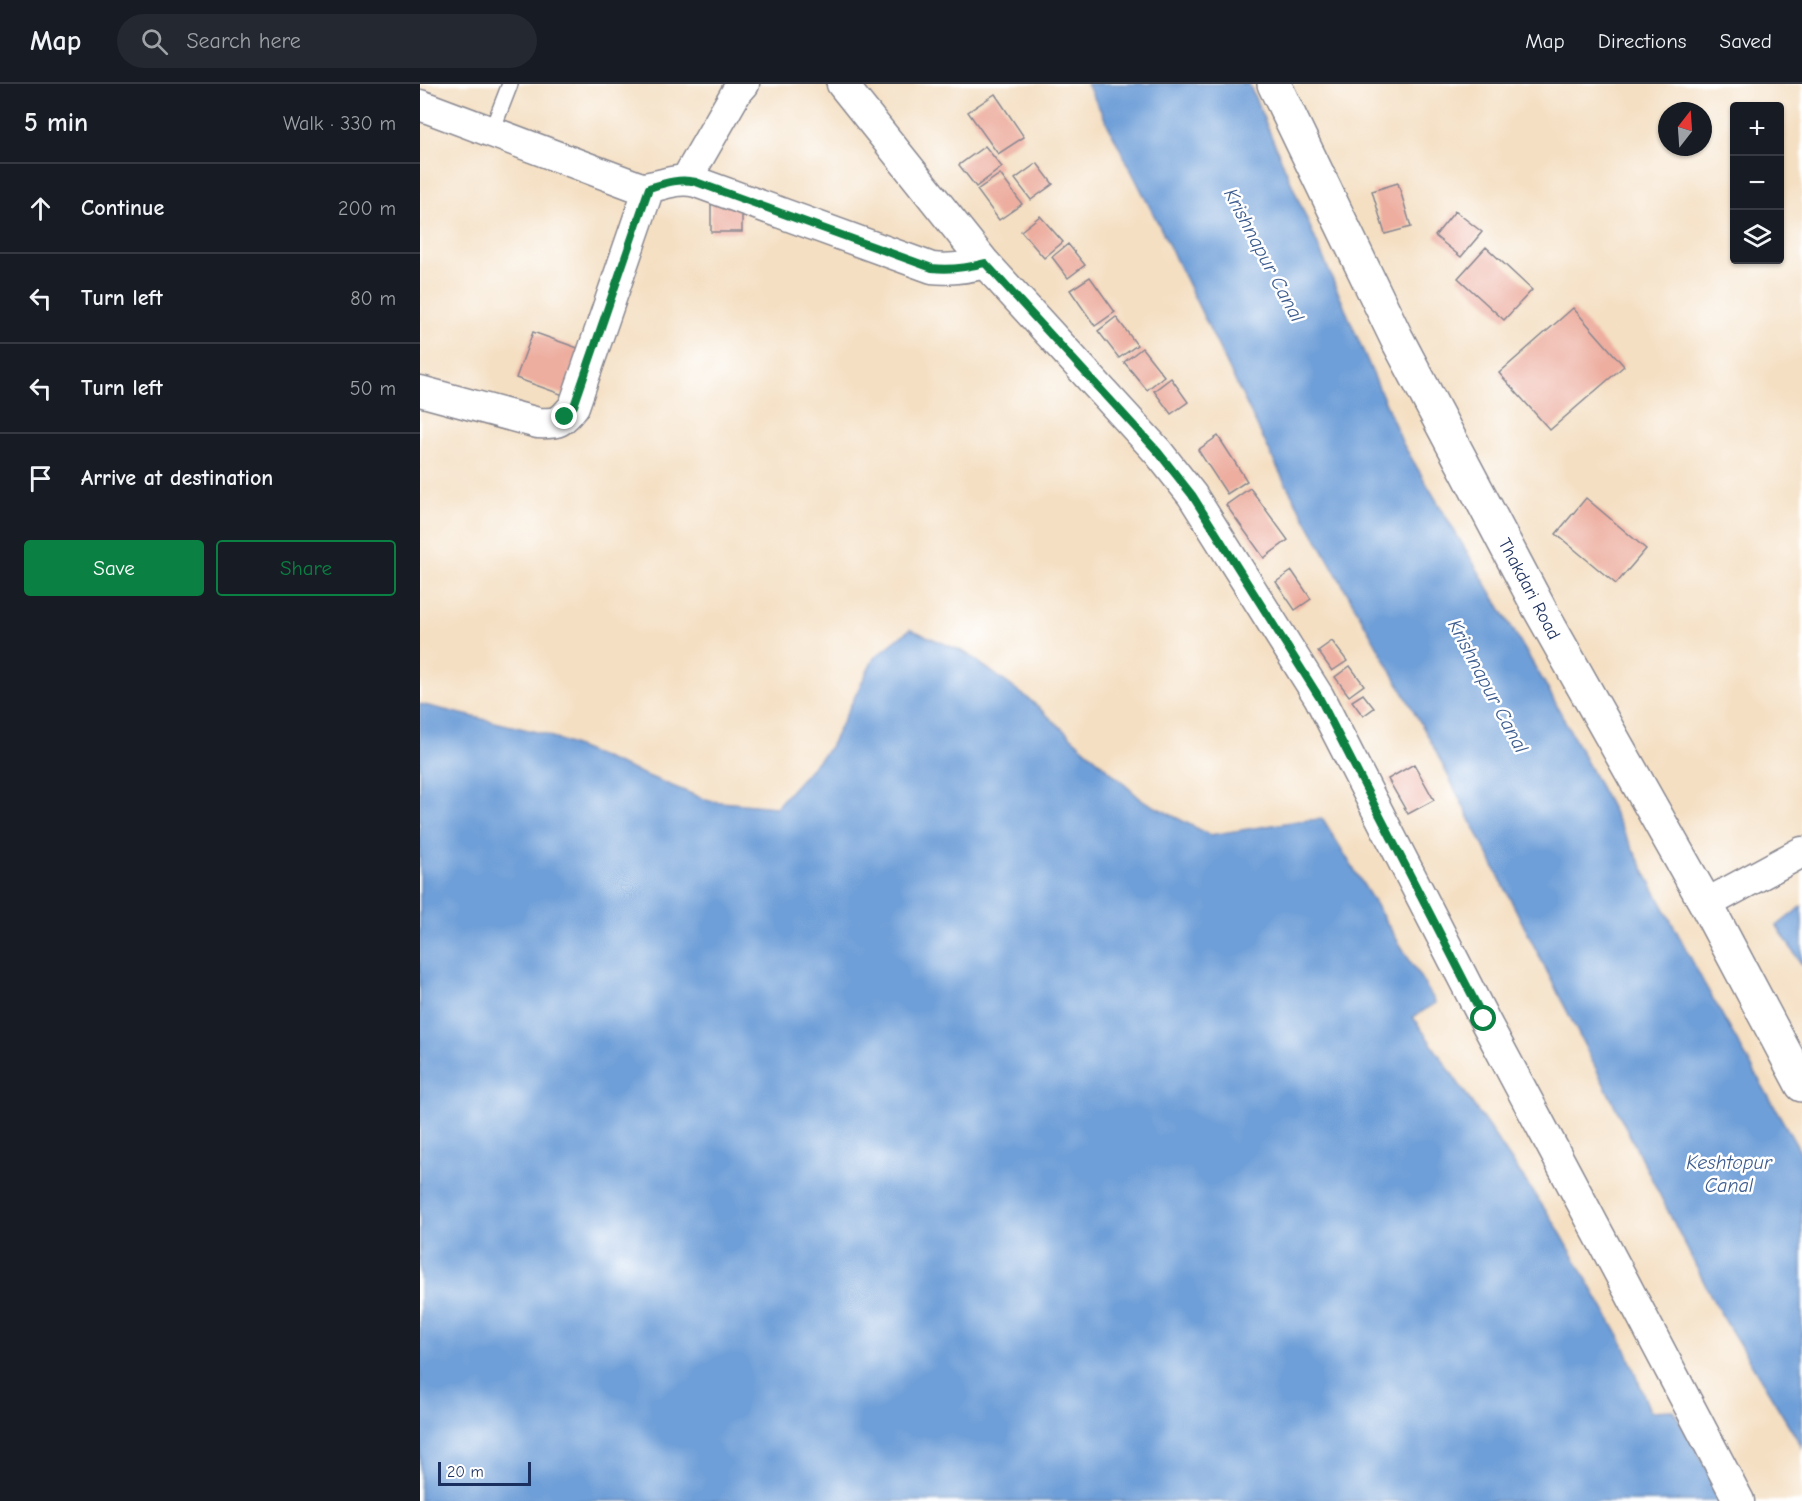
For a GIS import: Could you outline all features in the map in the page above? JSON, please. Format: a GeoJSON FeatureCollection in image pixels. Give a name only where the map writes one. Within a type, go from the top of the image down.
{"type":"FeatureCollection","features":[{"type":"Feature","properties":{"kind":"street"},"geometry":{"type":"LineString","coordinates":[[686,180],[736,93],[744,84]]}},
{"type":"Feature","properties":{"kind":"street"},"geometry":{"type":"LineString","coordinates":[[842,84],[985,263],[1158,452],[1192,495],[1313,687],[1484,1019],[1739,1501]]}},
{"type":"Feature","properties":{"kind":"street","name":"Thakdari Road"},"geometry":{"type":"LineString","coordinates":[[1274,84],[1396,339],[1539,608],[1706,904],[1802,1085]]}},
{"type":"Feature","properties":{"kind":"street"},"geometry":{"type":"LineString","coordinates":[[420,105],[641,188],[649,188],[674,180],[696,182],[932,268],[963,268],[985,263]]}},
{"type":"Feature","properties":{"kind":"street"},"geometry":{"type":"LineString","coordinates":[[420,391],[538,423],[555,424],[565,417],[574,406],[649,188]]}},
{"type":"Feature","properties":{"kind":"street"},"geometry":{"type":"LineString","coordinates":[[1706,904],[1802,852]]}},
{"type":"Feature","properties":{"kind":"lane"},"geometry":{"type":"LineString","coordinates":[[491,133],[510,84]]}},
{"type":"Feature","properties":{"kind":"water","name":"Keshtopur Canal"},"geometry":{"type":"Polygon","coordinates":[[[1087,84],[1249,84],[1403,444],[1547,687],[1704,983],[1802,1155],[1802,1447],[1715,1304],[1429,738],[1283,479],[1159,225],[1087,84]]]}},
{"type":"Feature","properties":{"kind":"water"},"geometry":{"type":"Polygon","coordinates":[[[910,629],[966,653],[1029,699],[1142,800],[1210,835],[1323,819],[1436,1003],[1413,1017],[1557,1227],[1624,1345],[1650,1411],[1673,1410],[1726,1501],[420,1501],[420,704],[545,734],[709,801],[776,807],[830,747],[874,658],[910,629]]]}},
{"type":"Feature","properties":{"kind":"water"},"geometry":{"type":"Polygon","coordinates":[[[1802,906],[1802,965],[1777,926],[1802,906]]]}},
{"type":"Feature","properties":{"kind":"building"},"geometry":{"type":"Polygon","coordinates":[[[995,94],[1024,137],[998,154],[968,112],[995,94]]]}},
{"type":"Feature","properties":{"kind":"building"},"geometry":{"type":"Polygon","coordinates":[[[985,146],[1002,167],[976,187],[959,165],[985,146]]]}},
{"type":"Feature","properties":{"kind":"building"},"geometry":{"type":"Polygon","coordinates":[[[1037,163],[1053,184],[1031,200],[1015,179],[1037,163]]]}},
{"type":"Feature","properties":{"kind":"building"},"geometry":{"type":"Polygon","coordinates":[[[1000,174],[1022,204],[999,220],[977,190],[1000,174]]]}},
{"type":"Feature","properties":{"kind":"building"},"geometry":{"type":"Polygon","coordinates":[[[1398,183],[1411,227],[1385,234],[1372,191],[1398,183]]]}},
{"type":"Feature","properties":{"kind":"building"},"geometry":{"type":"Polygon","coordinates":[[[711,201],[742,201],[742,232],[711,232],[711,201]]]}},
{"type":"Feature","properties":{"kind":"building"},"geometry":{"type":"Polygon","coordinates":[[[1455,211],[1482,232],[1461,257],[1435,236],[1455,211]]]}},
{"type":"Feature","properties":{"kind":"building"},"geometry":{"type":"Polygon","coordinates":[[[1040,216],[1063,242],[1044,258],[1021,231],[1040,216]]]}},
{"type":"Feature","properties":{"kind":"building"},"geometry":{"type":"Polygon","coordinates":[[[1068,244],[1085,265],[1068,278],[1052,257],[1068,244]]]}},
{"type":"Feature","properties":{"kind":"building"},"geometry":{"type":"Polygon","coordinates":[[[1486,247],[1532,290],[1504,320],[1458,278],[1486,247]]]}},
{"type":"Feature","properties":{"kind":"building"},"geometry":{"type":"Polygon","coordinates":[[[1090,277],[1115,312],[1095,326],[1070,290],[1090,277]]]}},
{"type":"Feature","properties":{"kind":"building"},"geometry":{"type":"Polygon","coordinates":[[[1573,308],[1624,366],[1550,430],[1499,373],[1573,308]]]}},
{"type":"Feature","properties":{"kind":"building"},"geometry":{"type":"Polygon","coordinates":[[[1116,317],[1137,345],[1119,358],[1098,331],[1116,317]]]}},
{"type":"Feature","properties":{"kind":"building"},"geometry":{"type":"Polygon","coordinates":[[[533,332],[586,351],[569,397],[516,378],[533,332]]]}},
{"type":"Feature","properties":{"kind":"building"},"geometry":{"type":"Polygon","coordinates":[[[1142,348],[1164,376],[1147,390],[1124,362],[1142,348]]]}},
{"type":"Feature","properties":{"kind":"building"},"geometry":{"type":"Polygon","coordinates":[[[1171,378],[1188,402],[1171,414],[1154,391],[1171,378]]]}},
{"type":"Feature","properties":{"kind":"building"},"geometry":{"type":"Polygon","coordinates":[[[1218,436],[1247,481],[1227,494],[1198,450],[1218,436]]]}},
{"type":"Feature","properties":{"kind":"building"},"geometry":{"type":"Polygon","coordinates":[[[1250,488],[1288,540],[1264,558],[1226,505],[1250,488]]]}},
{"type":"Feature","properties":{"kind":"building"},"geometry":{"type":"Polygon","coordinates":[[[1586,498],[1646,549],[1616,584],[1556,534],[1586,498]]]}},
{"type":"Feature","properties":{"kind":"building"},"geometry":{"type":"Polygon","coordinates":[[[1292,571],[1311,599],[1295,610],[1276,582],[1292,571]]]}},
{"type":"Feature","properties":{"kind":"building"},"geometry":{"type":"Polygon","coordinates":[[[1332,641],[1347,661],[1332,671],[1318,651],[1332,641]]]}},
{"type":"Feature","properties":{"kind":"building"},"geometry":{"type":"Polygon","coordinates":[[[1350,666],[1364,685],[1349,696],[1335,677],[1350,666]]]}},
{"type":"Feature","properties":{"kind":"building"},"geometry":{"type":"Polygon","coordinates":[[[1363,694],[1374,708],[1363,716],[1352,701],[1363,694]]]}},
{"type":"Feature","properties":{"kind":"building"},"geometry":{"type":"Polygon","coordinates":[[[1414,764],[1434,800],[1408,814],[1388,779],[1414,764]]]}},
{"type":"Feature","properties":{"kind":"route"},"geometry":{"type":"LineString","coordinates":[[565,417],[574,406],[649,188],[674,180],[696,182],[932,268],[963,268],[985,263],[1158,452],[1192,495],[1319,697],[1484,1019]]}},
{"type":"Feature","properties":{"kind":"water label","name":"Krishnapur Canal"},"geometry":{"type":"Point","coordinates":[1264,255]}},
{"type":"Feature","properties":{"kind":"water label","name":"Krishnapur Canal"},"geometry":{"type":"Point","coordinates":[1488,686]}}]}
